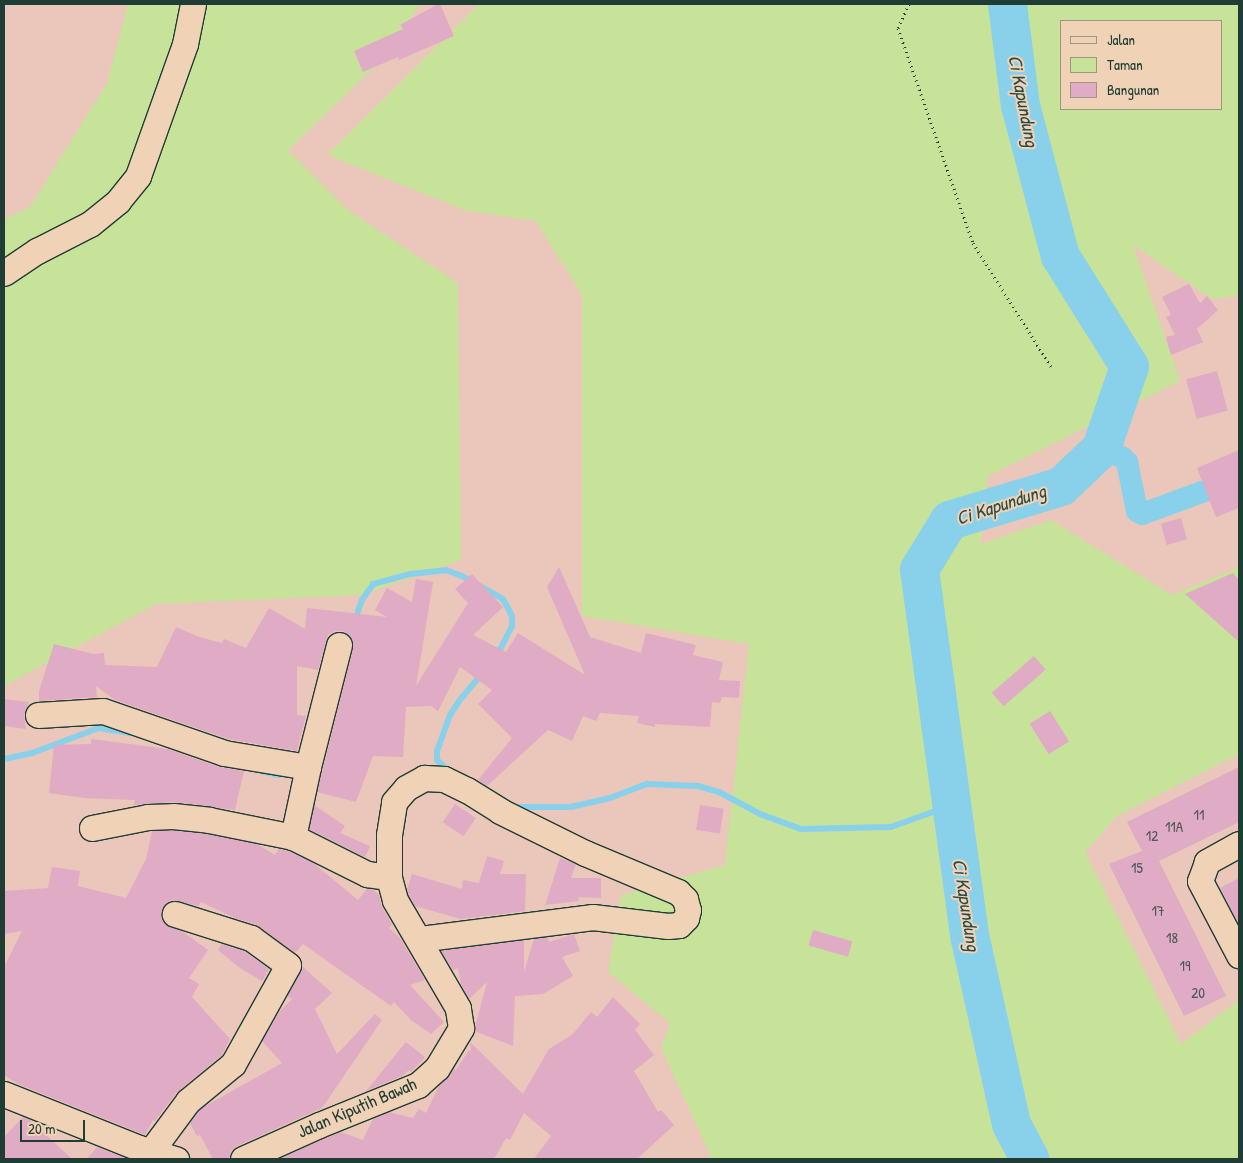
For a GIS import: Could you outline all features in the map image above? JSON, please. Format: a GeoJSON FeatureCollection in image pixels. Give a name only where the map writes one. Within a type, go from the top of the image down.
{"type":"FeatureCollection","features":[{"type":"Feature","properties":{"kind":"street"},"geometry":{"type":"LineString","coordinates":[[4,273],[37,251],[90,224],[118,201],[138,176],[185,44],[193,4]]}},
{"type":"Feature","properties":{"kind":"street"},"geometry":{"type":"LineString","coordinates":[[292,837],[339,645]]}},
{"type":"Feature","properties":{"kind":"street"},"geometry":{"type":"LineString","coordinates":[[38,715],[103,711],[224,753],[308,768]]}},
{"type":"Feature","properties":{"kind":"street","name":"Jalan Kiputih Bawah"},"geometry":{"type":"LineString","coordinates":[[243,1159],[319,1124],[418,1085],[437,1068],[461,1028],[458,1008],[418,939],[396,900],[389,878],[389,835],[394,802],[406,788],[424,778],[444,779],[467,790],[500,811],[585,853],[678,892],[685,899],[688,910],[686,918],[679,925],[668,926],[593,917],[418,939]]}},
{"type":"Feature","properties":{"kind":"street"},"geometry":{"type":"LineString","coordinates":[[92,828],[148,817],[173,816],[209,820],[292,837],[367,874],[389,878]]}},
{"type":"Feature","properties":{"kind":"street"},"geometry":{"type":"LineString","coordinates":[[1239,844],[1207,862],[1200,881],[1239,955]]}},
{"type":"Feature","properties":{"kind":"street"},"geometry":{"type":"LineString","coordinates":[[140,1153],[188,1102],[233,1064],[288,965],[251,938],[175,914]]}},
{"type":"Feature","properties":{"kind":"street"},"geometry":{"type":"LineString","coordinates":[[4,1094],[140,1153],[176,1159]]}},
{"type":"Feature","properties":{"kind":"path"},"geometry":{"type":"LineString","coordinates":[[909,4],[898,28],[973,243],[1050,367]]}},
{"type":"Feature","properties":{"kind":"green space"},"geometry":{"type":"Polygon","coordinates":[[[128,4],[420,4],[385,57],[288,150],[348,210],[458,283],[461,560],[361,595],[156,604],[4,686],[4,219],[30,207],[107,83],[128,4]]]}},
{"type":"Feature","properties":{"kind":"green space"},"geometry":{"type":"Polygon","coordinates":[[[479,4],[1239,4],[1239,296],[1212,299],[1133,245],[1180,381],[988,476],[981,544],[1051,520],[1172,595],[1239,567],[1239,754],[1117,816],[1085,852],[1181,1044],[1239,1000],[1239,1159],[712,1159],[661,1048],[670,1023],[608,972],[621,895],[725,865],[749,644],[582,616],[582,295],[536,221],[467,211],[327,155],[479,4]]]}},
{"type":"Feature","properties":{"kind":"building"},"geometry":{"type":"Polygon","coordinates":[[[440,4],[454,36],[399,60],[398,57],[363,72],[354,51],[403,29],[400,25],[440,4]]]}},
{"type":"Feature","properties":{"kind":"building"},"geometry":{"type":"Polygon","coordinates":[[[1189,284],[1200,303],[1207,296],[1218,310],[1197,329],[1203,342],[1171,355],[1166,337],[1175,335],[1166,317],[1171,315],[1162,297],[1189,284]]]}},
{"type":"Feature","properties":{"kind":"building"},"geometry":{"type":"Polygon","coordinates":[[[1217,371],[1228,411],[1197,419],[1186,379],[1217,371]]]}},
{"type":"Feature","properties":{"kind":"building"},"geometry":{"type":"Polygon","coordinates":[[[1239,450],[1239,508],[1216,517],[1197,468],[1239,450]]]}},
{"type":"Feature","properties":{"kind":"building"},"geometry":{"type":"Polygon","coordinates":[[[1181,518],[1187,539],[1167,545],[1161,524],[1181,518]]]}},
{"type":"Feature","properties":{"kind":"building"},"geometry":{"type":"Polygon","coordinates":[[[559,567],[590,637],[641,653],[646,633],[696,645],[693,655],[723,662],[719,680],[740,681],[739,698],[722,697],[720,703],[712,702],[710,727],[655,724],[655,727],[637,723],[639,716],[600,713],[596,721],[583,716],[572,741],[548,730],[487,786],[478,780],[512,738],[478,704],[492,690],[460,667],[438,711],[431,706],[406,707],[403,757],[373,756],[356,802],[317,792],[353,649],[353,641],[343,631],[335,631],[328,635],[318,670],[297,666],[297,715],[306,716],[297,751],[228,739],[115,700],[96,686],[97,697],[39,701],[39,691],[54,644],[93,654],[104,653],[105,665],[157,667],[176,627],[199,637],[222,643],[224,639],[246,648],[269,608],[305,629],[307,608],[387,617],[375,610],[387,588],[412,602],[416,579],[433,582],[416,686],[468,603],[455,589],[472,574],[503,607],[473,635],[506,652],[518,633],[585,675],[547,587],[559,567]]]}},
{"type":"Feature","properties":{"kind":"building"},"geometry":{"type":"Polygon","coordinates":[[[1233,573],[1239,580],[1239,642],[1185,594],[1233,573]]]}},
{"type":"Feature","properties":{"kind":"building"},"geometry":{"type":"Polygon","coordinates":[[[1034,656],[1046,670],[1004,706],[992,693],[1034,656]]]}},
{"type":"Feature","properties":{"kind":"building"},"geometry":{"type":"Polygon","coordinates":[[[4,699],[29,702],[24,715],[26,729],[4,726],[4,699]]]}},
{"type":"Feature","properties":{"kind":"building"},"geometry":{"type":"Polygon","coordinates":[[[1050,711],[1069,742],[1049,754],[1030,724],[1050,711]]]}},
{"type":"Feature","properties":{"kind":"building"},"geometry":{"type":"Polygon","coordinates":[[[91,739],[168,749],[219,767],[244,771],[235,810],[174,802],[134,805],[135,800],[85,798],[49,793],[54,745],[91,744],[91,739]]]}},
{"type":"Feature","properties":{"kind":"building"},"geometry":{"type":"Polygon","coordinates":[[[1239,767],[1239,822],[1159,861],[1226,996],[1184,1016],[1109,864],[1142,851],[1127,822],[1239,767]]]}},
{"type":"Feature","properties":{"kind":"building"},"geometry":{"type":"Polygon","coordinates":[[[455,804],[476,818],[463,836],[443,822],[455,804]]]}},
{"type":"Feature","properties":{"kind":"building"},"geometry":{"type":"Polygon","coordinates":[[[314,805],[345,826],[340,833],[370,846],[365,857],[309,829],[314,805]]]}},
{"type":"Feature","properties":{"kind":"building"},"geometry":{"type":"Polygon","coordinates":[[[700,805],[724,809],[720,833],[696,830],[700,805]]]}},
{"type":"Feature","properties":{"kind":"building"},"geometry":{"type":"Polygon","coordinates":[[[172,830],[207,834],[257,844],[275,855],[279,849],[288,851],[312,862],[358,900],[367,889],[372,889],[379,895],[382,907],[392,924],[389,928],[400,938],[425,980],[410,985],[444,1022],[431,1034],[411,1020],[394,1002],[391,1006],[303,944],[295,953],[255,924],[235,918],[201,902],[198,906],[172,900],[166,903],[162,909],[161,917],[164,923],[183,932],[208,950],[189,978],[199,984],[192,997],[230,1039],[222,1055],[177,1092],[155,1121],[153,1120],[145,1135],[18,1084],[4,1075],[4,967],[22,931],[4,934],[4,891],[48,888],[52,867],[80,871],[78,886],[126,898],[146,859],[152,831],[172,830]]]}},
{"type":"Feature","properties":{"kind":"building"},"geometry":{"type":"Polygon","coordinates":[[[487,856],[504,861],[500,874],[526,874],[525,911],[461,919],[415,906],[408,894],[407,890],[412,874],[462,889],[463,880],[479,883],[487,856]]]}},
{"type":"Feature","properties":{"kind":"building"},"geometry":{"type":"Polygon","coordinates":[[[560,858],[576,864],[571,878],[601,878],[601,898],[578,897],[579,901],[545,905],[560,858]]]}},
{"type":"Feature","properties":{"kind":"building"},"geometry":{"type":"Polygon","coordinates":[[[1239,878],[1239,925],[1220,888],[1239,878]]]}},
{"type":"Feature","properties":{"kind":"building"},"geometry":{"type":"Polygon","coordinates":[[[813,930],[852,941],[848,957],[809,945],[813,930]]]}},
{"type":"Feature","properties":{"kind":"building"},"geometry":{"type":"Polygon","coordinates":[[[574,934],[580,951],[562,957],[573,976],[543,994],[515,996],[513,1046],[474,1031],[487,982],[469,999],[461,984],[458,968],[453,970],[441,951],[524,940],[524,972],[534,939],[548,937],[549,942],[574,934]]]}},
{"type":"Feature","properties":{"kind":"building"},"geometry":{"type":"Polygon","coordinates":[[[222,944],[244,951],[269,969],[262,981],[240,968],[218,950],[222,944]]]}},
{"type":"Feature","properties":{"kind":"building"},"geometry":{"type":"Polygon","coordinates":[[[302,966],[332,993],[315,1009],[337,1054],[375,1014],[382,1020],[322,1108],[237,1146],[231,1151],[229,1159],[213,1159],[200,1135],[197,1136],[190,1123],[200,1109],[282,1063],[262,1041],[279,1012],[292,999],[287,996],[302,966]]]}},
{"type":"Feature","properties":{"kind":"building"},"geometry":{"type":"Polygon","coordinates":[[[613,997],[640,1024],[635,1030],[654,1055],[634,1071],[658,1112],[661,1110],[674,1125],[637,1159],[534,1159],[551,1136],[524,1113],[510,1140],[506,1138],[494,1159],[281,1158],[340,1132],[363,1140],[373,1119],[389,1112],[413,1118],[419,1109],[426,1113],[439,1086],[454,1069],[456,1070],[469,1050],[471,1051],[470,1042],[523,1094],[549,1049],[573,1034],[591,1012],[597,1017],[613,997]]]}},
{"type":"Feature","properties":{"kind":"building"},"geometry":{"type":"Polygon","coordinates":[[[406,1042],[425,1057],[411,1072],[409,1070],[402,1076],[366,1091],[406,1042]]]}},
{"type":"Feature","properties":{"kind":"building"},"geometry":{"type":"Polygon","coordinates":[[[23,1117],[30,1120],[72,1159],[4,1159],[4,1137],[23,1117]]]}},
{"type":"Feature","properties":{"kind":"building"},"geometry":{"type":"Polygon","coordinates":[[[97,1147],[128,1159],[87,1159],[97,1147]]]}},
{"type":"Feature","properties":{"kind":"waterway","name":"Ci Kapundung"},"geometry":{"type":"LineString","coordinates":[[1007,4],[1020,105],[1060,256],[1129,366],[1101,448],[1061,486],[949,520],[919,569],[970,939],[1011,1124],[1030,1159]]}},
{"type":"Feature","properties":{"kind":"waterway"},"geometry":{"type":"LineString","coordinates":[[1101,448],[1123,458],[1127,462],[1137,511],[1142,514],[1221,485]]}},
{"type":"Feature","properties":{"kind":"waterway"},"geometry":{"type":"LineString","coordinates":[[355,620],[362,600],[373,584],[410,574],[446,570],[464,577],[503,599],[512,616],[512,626],[497,656]]}},
{"type":"Feature","properties":{"kind":"waterway"},"geometry":{"type":"LineString","coordinates":[[450,772],[437,760],[437,751],[450,715],[459,701],[482,674]]}},
{"type":"Feature","properties":{"kind":"waterway"},"geometry":{"type":"LineString","coordinates":[[4,759],[32,753],[99,728],[132,733]]}},
{"type":"Feature","properties":{"kind":"waterway"},"geometry":{"type":"LineString","coordinates":[[261,771],[278,775],[285,773]]}},
{"type":"Feature","properties":{"kind":"waterway"},"geometry":{"type":"LineString","coordinates":[[512,807],[571,807],[610,798],[647,784],[698,786],[719,792],[760,814],[801,829],[891,827],[952,805]]}}]}
